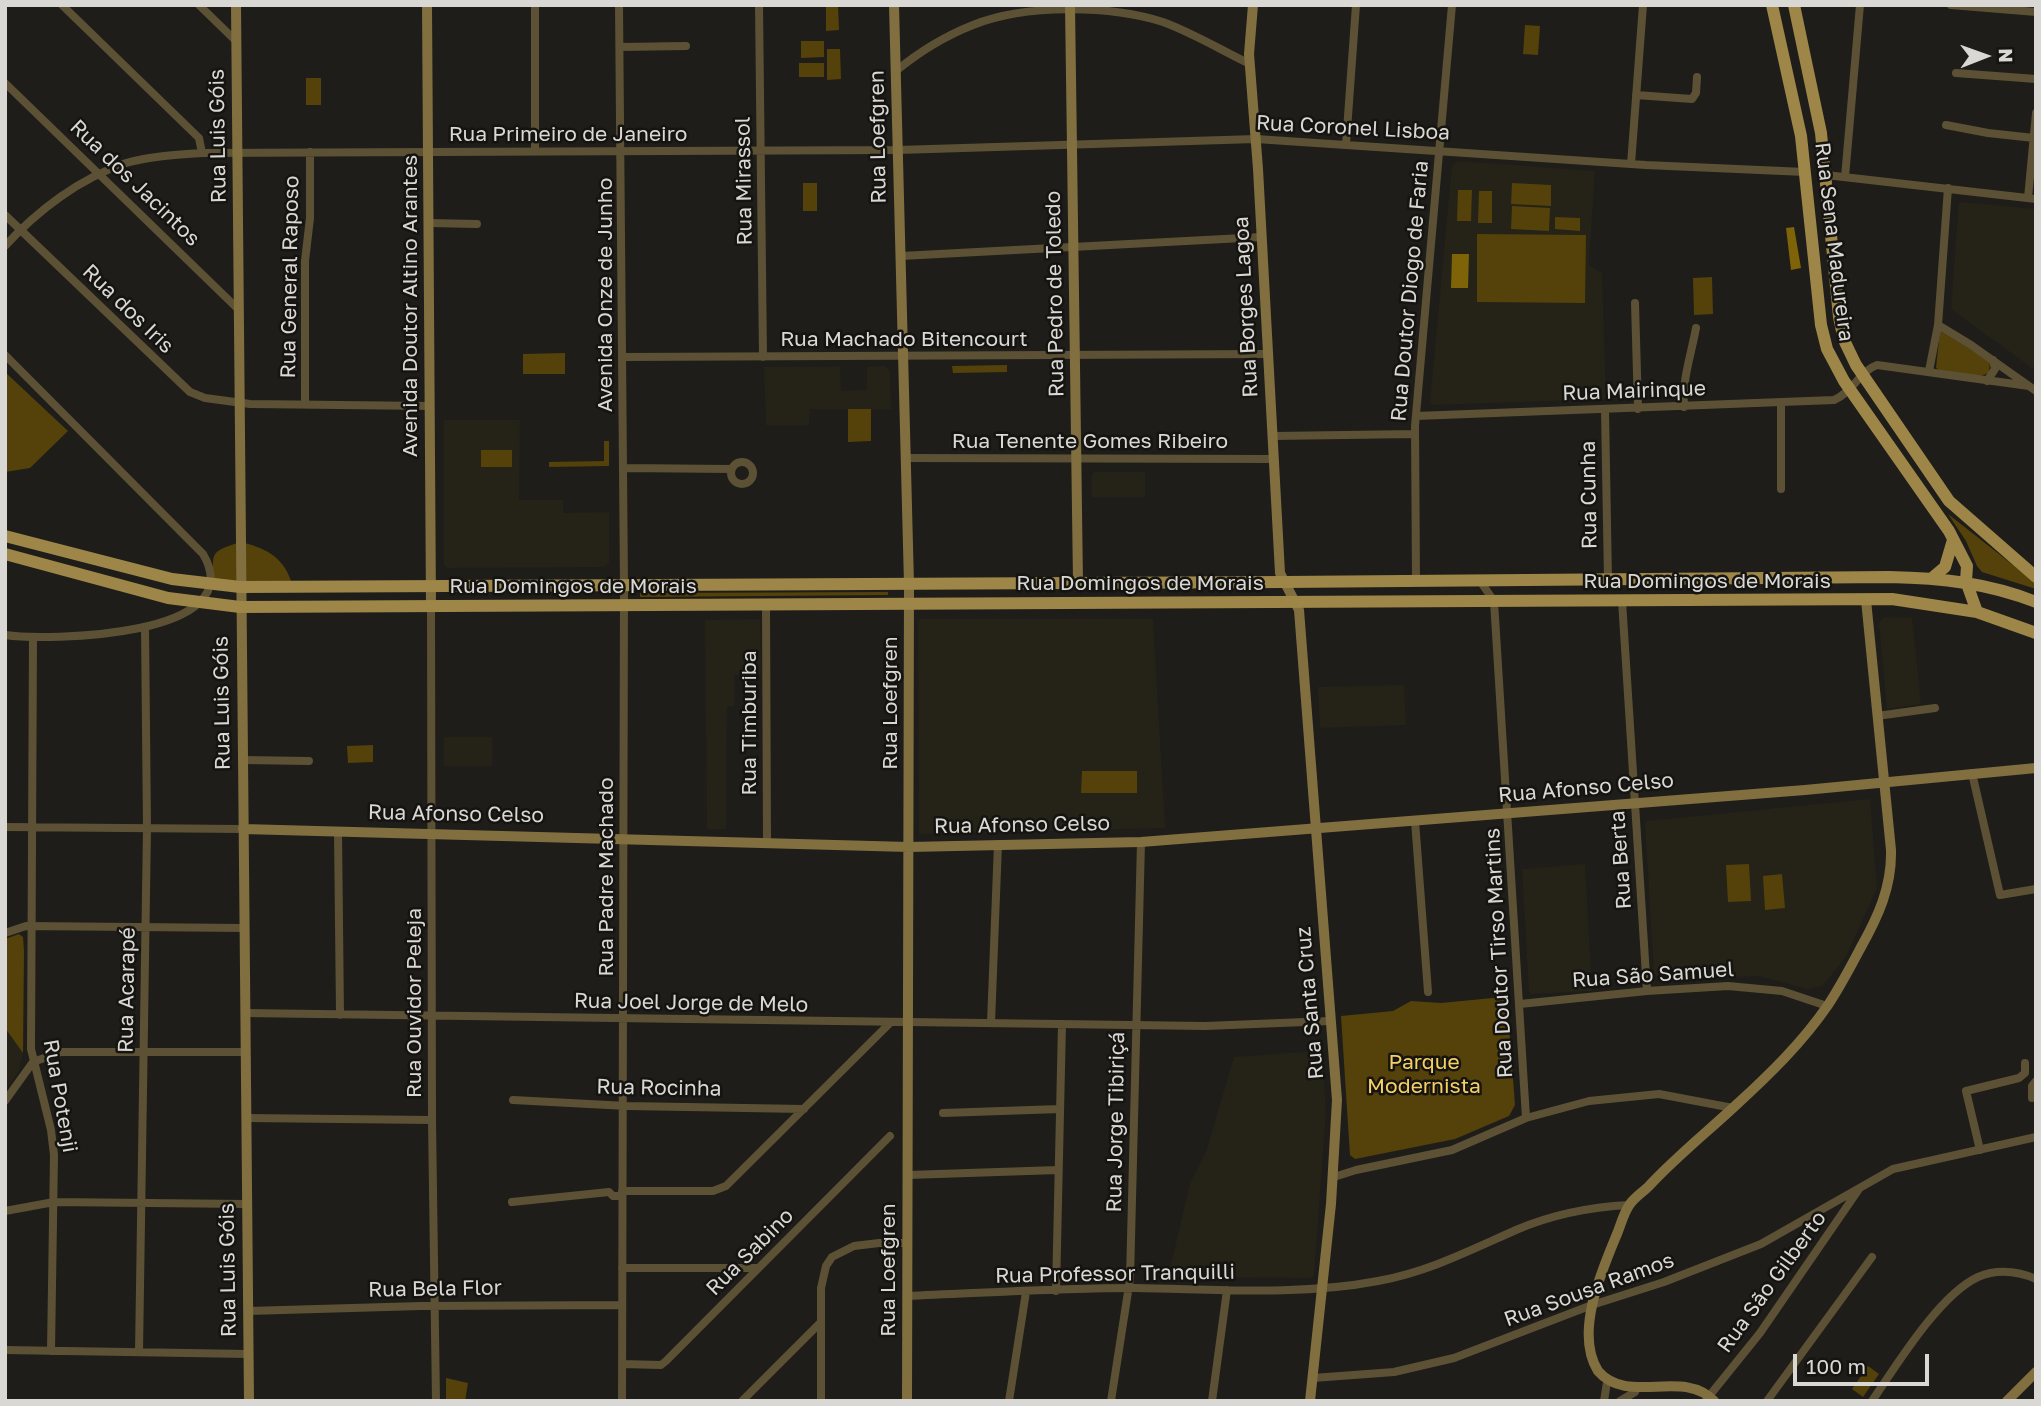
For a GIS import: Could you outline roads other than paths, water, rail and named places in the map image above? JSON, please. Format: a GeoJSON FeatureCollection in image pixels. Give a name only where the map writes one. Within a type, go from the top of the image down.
{"type":"FeatureCollection","features":[{"type":"Feature","properties":{"kind":"main road","name":"Rua Sena Madureira"},"geometry":{"type":"LineString","coordinates":[[1772,5],[1795,99],[1826,349],[1851,391],[1953,539],[1967,566],[1966,581],[1977,612]]}},
{"type":"Feature","properties":{"kind":"main road","name":"Rua Sena Madureira"},"geometry":{"type":"LineString","coordinates":[[1794,5],[1816,105],[1842,332],[1847,347],[1949,501],[2036,577]]}},
{"type":"Feature","properties":{"kind":"main road","name":"Rua Domingos de Morais"},"geometry":{"type":"LineString","coordinates":[[5,536],[109,565],[172,579],[240,587],[1889,577],[1966,581],[2036,602]]}},
{"type":"Feature","properties":{"kind":"main road"},"geometry":{"type":"LineString","coordinates":[[1932,578],[1945,567],[1953,539]]}},
{"type":"Feature","properties":{"kind":"main road","name":"Rua Domingos de Morais"},"geometry":{"type":"LineString","coordinates":[[5,554],[110,584],[197,603],[240,607],[1909,600],[1977,612],[2036,633]]}},
{"type":"Feature","properties":{"kind":"main road"},"geometry":{"type":"LineString","coordinates":[[1866,600],[1873,590],[1889,577]]}},
{"type":"Feature","properties":{"kind":"street"},"geometry":{"type":"LineString","coordinates":[[62,5],[199,138],[202,153]]}},
{"type":"Feature","properties":{"kind":"street"},"geometry":{"type":"LineString","coordinates":[[199,5],[236,41]]}},
{"type":"Feature","properties":{"kind":"street","name":"Rua Luis Góis"},"geometry":{"type":"LineString","coordinates":[[236,5],[249,1401]]}},
{"type":"Feature","properties":{"kind":"street","name":"Avenida Doutor Altino Arantes"},"geometry":{"type":"LineString","coordinates":[[427,5],[431,606]]}},
{"type":"Feature","properties":{"kind":"street"},"geometry":{"type":"LineString","coordinates":[[535,5],[535,151]]}},
{"type":"Feature","properties":{"kind":"street","name":"Avenida Onze de Junho"},"geometry":{"type":"LineString","coordinates":[[619,5],[624,585]]}},
{"type":"Feature","properties":{"kind":"street","name":"Rua Mirassol"},"geometry":{"type":"LineString","coordinates":[[759,5],[763,356]]}},
{"type":"Feature","properties":{"kind":"street","name":"Rua Loefgren"},"geometry":{"type":"LineString","coordinates":[[894,5],[909,584],[907,1401]]}},
{"type":"Feature","properties":{"kind":"street","name":"Rua Borges Lagoa"},"geometry":{"type":"LineString","coordinates":[[1253,5],[1250,64],[1280,573],[1297,602]]}},
{"type":"Feature","properties":{"kind":"street"},"geometry":{"type":"LineString","coordinates":[[1346,144],[1356,5]]}},
{"type":"Feature","properties":{"kind":"street","name":"Rua Doutor Diogo de Faria"},"geometry":{"type":"LineString","coordinates":[[1416,581],[1416,416],[1452,5]]}},
{"type":"Feature","properties":{"kind":"street"},"geometry":{"type":"LineString","coordinates":[[1631,163],[1643,5]]}},
{"type":"Feature","properties":{"kind":"street"},"geometry":{"type":"LineString","coordinates":[[1845,177],[1860,5]]}},
{"type":"Feature","properties":{"kind":"street"},"geometry":{"type":"LineString","coordinates":[[1951,5],[2036,12]]}},
{"type":"Feature","properties":{"kind":"street"},"geometry":{"type":"LineString","coordinates":[[896,71],[926,49],[976,24],[1016,14],[1070,8],[1118,12],[1148,18],[1180,29],[1250,64]]}},
{"type":"Feature","properties":{"kind":"street","name":"Rua Pedro de Toledo"},"geometry":{"type":"LineString","coordinates":[[1070,8],[1078,582]]}},
{"type":"Feature","properties":{"kind":"street"},"geometry":{"type":"LineString","coordinates":[[620,47],[686,46]]}},
{"type":"Feature","properties":{"kind":"street"},"geometry":{"type":"LineString","coordinates":[[1956,73],[2036,79]]}},
{"type":"Feature","properties":{"kind":"street"},"geometry":{"type":"LineString","coordinates":[[1636,95],[1692,99],[1696,93],[1698,77]]}},
{"type":"Feature","properties":{"kind":"street","name":"Rua dos Jacintos"},"geometry":{"type":"LineString","coordinates":[[5,83],[239,310]]}},
{"type":"Feature","properties":{"kind":"street"},"geometry":{"type":"LineString","coordinates":[[1826,175],[2032,199],[2036,113]]}},
{"type":"Feature","properties":{"kind":"street"},"geometry":{"type":"LineString","coordinates":[[1946,125],[1989,134],[2034,138]]}},
{"type":"Feature","properties":{"kind":"street","name":"Rua Coronel Lisboa"},"geometry":{"type":"LineString","coordinates":[[898,150],[1255,139],[1805,172]]}},
{"type":"Feature","properties":{"kind":"street","name":"Rua Primeiro de Janeiro"},"geometry":{"type":"LineString","coordinates":[[5,246],[65,194],[99,174],[136,161],[202,153],[898,150]]}},
{"type":"Feature","properties":{"kind":"street","name":"Rua General Raposo"},"geometry":{"type":"LineString","coordinates":[[305,403],[304,261],[310,218],[310,152]]}},
{"type":"Feature","properties":{"kind":"street"},"geometry":{"type":"LineString","coordinates":[[1929,371],[1938,326],[1948,188]]}},
{"type":"Feature","properties":{"kind":"street","name":"Rua dos Iris"},"geometry":{"type":"LineString","coordinates":[[5,215],[182,386],[205,398],[240,403],[430,406]]}},
{"type":"Feature","properties":{"kind":"street"},"geometry":{"type":"LineString","coordinates":[[429,223],[477,224]]}},
{"type":"Feature","properties":{"kind":"street"},"geometry":{"type":"LineString","coordinates":[[901,256],[1262,237]]}},
{"type":"Feature","properties":{"kind":"street"},"geometry":{"type":"LineString","coordinates":[[1636,303],[1638,409]]}},
{"type":"Feature","properties":{"kind":"street"},"geometry":{"type":"LineString","coordinates":[[1938,326],[1993,359],[2033,388]]}},
{"type":"Feature","properties":{"kind":"street"},"geometry":{"type":"LineString","coordinates":[[1684,407],[1684,380],[1696,328]]}},
{"type":"Feature","properties":{"kind":"street","name":"Rua Machado Bitencourt"},"geometry":{"type":"LineString","coordinates":[[623,357],[1268,354]]}},
{"type":"Feature","properties":{"kind":"street"},"geometry":{"type":"LineString","coordinates":[[5,355],[203,554],[210,573],[209,585],[197,603],[176,618],[145,627],[84,636],[33,638],[5,635]]}},
{"type":"Feature","properties":{"kind":"street"},"geometry":{"type":"LineString","coordinates":[[1987,382],[1995,369],[1993,359]]}},
{"type":"Feature","properties":{"kind":"street"},"geometry":{"type":"LineString","coordinates":[[1851,391],[1864,374],[1877,365],[2033,388]]}},
{"type":"Feature","properties":{"kind":"street","name":"Rua Mairinque"},"geometry":{"type":"LineString","coordinates":[[1416,416],[1834,400],[1851,391]]}},
{"type":"Feature","properties":{"kind":"street"},"geometry":{"type":"LineString","coordinates":[[1781,403],[1781,489]]}},
{"type":"Feature","properties":{"kind":"street","name":"Rua Cunha"},"geometry":{"type":"LineString","coordinates":[[1605,410],[1608,580]]}},
{"type":"Feature","properties":{"kind":"street"},"geometry":{"type":"LineString","coordinates":[[1273,436],[1415,434]]}},
{"type":"Feature","properties":{"kind":"street","name":"Rua Tenente Gomes Ribeiro"},"geometry":{"type":"LineString","coordinates":[[906,458],[1274,458]]}},
{"type":"Feature","properties":{"kind":"street"},"geometry":{"type":"LineString","coordinates":[[624,468],[731,469]]}},
{"type":"Feature","properties":{"kind":"street","name":"Rua Doutor Tirso Martins"},"geometry":{"type":"LineString","coordinates":[[1480,580],[1494,601],[1525,1118]]}},
{"type":"Feature","properties":{"kind":"street","name":"Rua Padre Machado"},"geometry":{"type":"LineString","coordinates":[[622,1401],[624,585]]}},
{"type":"Feature","properties":{"kind":"street"},"geometry":{"type":"LineString","coordinates":[[1710,1399],[1690,1389],[1635,1392],[1618,1389],[1607,1382],[1597,1369],[1591,1353],[1589,1331],[1592,1305],[1629,1205],[1688,1146],[1782,1061],[1827,1006],[1874,924],[1884,900],[1891,877],[1891,850],[1866,600]]}},
{"type":"Feature","properties":{"kind":"street","name":"Rua Berta"},"geometry":{"type":"LineString","coordinates":[[1622,601],[1647,991]]}},
{"type":"Feature","properties":{"kind":"street","name":"Rua Santa Cruz"},"geometry":{"type":"LineString","coordinates":[[1297,602],[1337,1100],[1334,1171],[1310,1401]]}},
{"type":"Feature","properties":{"kind":"street","name":"Rua Timburiba"},"geometry":{"type":"LineString","coordinates":[[766,605],[767,841]]}},
{"type":"Feature","properties":{"kind":"street","name":"Rua Ouvidor Peleja"},"geometry":{"type":"LineString","coordinates":[[431,606],[432,1120],[436,1401]]}},
{"type":"Feature","properties":{"kind":"street","name":"Rua Acarapé"},"geometry":{"type":"LineString","coordinates":[[139,1352],[147,828],[145,627]]}},
{"type":"Feature","properties":{"kind":"street","name":"Rua Potenji"},"geometry":{"type":"LineString","coordinates":[[33,638],[31,1043],[33,1062],[51,1130],[54,1202],[51,1351]]}},
{"type":"Feature","properties":{"kind":"street"},"geometry":{"type":"LineString","coordinates":[[1877,716],[1935,708]]}},
{"type":"Feature","properties":{"kind":"street"},"geometry":{"type":"LineString","coordinates":[[242,760],[309,761]]}},
{"type":"Feature","properties":{"kind":"street","name":"Rua Afonso Celso"},"geometry":{"type":"LineString","coordinates":[[5,827],[431,832],[909,846],[1141,842],[1315,830],[2036,768]]}},
{"type":"Feature","properties":{"kind":"street"},"geometry":{"type":"LineString","coordinates":[[1972,773],[2000,895],[2036,889]]}},
{"type":"Feature","properties":{"kind":"street"},"geometry":{"type":"LineString","coordinates":[[1415,821],[1428,992]]}},
{"type":"Feature","properties":{"kind":"street"},"geometry":{"type":"LineString","coordinates":[[338,831],[340,1015]]}},
{"type":"Feature","properties":{"kind":"street","name":"Rua Jorge Tibiriçá"},"geometry":{"type":"LineString","coordinates":[[1111,1401],[1129,1288],[1141,842]]}},
{"type":"Feature","properties":{"kind":"street"},"geometry":{"type":"LineString","coordinates":[[991,1023],[998,844]]}},
{"type":"Feature","properties":{"kind":"street"},"geometry":{"type":"LineString","coordinates":[[5,933],[31,926],[243,928]]}},
{"type":"Feature","properties":{"kind":"street","name":"Rua São Samuel"},"geometry":{"type":"LineString","coordinates":[[1520,1004],[1647,991],[1745,986],[1797,994],[1827,1006]]}},
{"type":"Feature","properties":{"kind":"street","name":"Rua Joel Jorge de Melo"},"geometry":{"type":"LineString","coordinates":[[245,1013],[1205,1026],[1330,1021]]}},
{"type":"Feature","properties":{"kind":"street"},"geometry":{"type":"LineString","coordinates":[[512,1202],[609,1192],[613,1196],[721,1189],[891,1022]]}},
{"type":"Feature","properties":{"kind":"street"},"geometry":{"type":"LineString","coordinates":[[1056,1290],[1062,1024]]}},
{"type":"Feature","properties":{"kind":"street"},"geometry":{"type":"LineString","coordinates":[[5,1101],[33,1062],[61,1052],[245,1052]]}},
{"type":"Feature","properties":{"kind":"street"},"geometry":{"type":"LineString","coordinates":[[1980,1150],[1966,1091],[2019,1078],[2025,1073],[2025,1063]]}},
{"type":"Feature","properties":{"kind":"street"},"geometry":{"type":"LineString","coordinates":[[2032,1098],[2032,1086],[2036,1082]]}},
{"type":"Feature","properties":{"kind":"street"},"geometry":{"type":"LineString","coordinates":[[1334,1171],[1356,1170],[1452,1150],[1525,1118],[1577,1103],[1638,1095],[1672,1096],[1733,1108]]}},
{"type":"Feature","properties":{"kind":"street","name":"Rua Rocinha"},"geometry":{"type":"LineString","coordinates":[[513,1100],[623,1106],[804,1109]]}},
{"type":"Feature","properties":{"kind":"street"},"geometry":{"type":"LineString","coordinates":[[943,1113],[1060,1109]]}},
{"type":"Feature","properties":{"kind":"street"},"geometry":{"type":"LineString","coordinates":[[246,1118],[432,1120]]}},
{"type":"Feature","properties":{"kind":"street","name":"Rua Sabino"},"geometry":{"type":"LineString","coordinates":[[622,1364],[661,1365],[666,1361],[890,1136]]}},
{"type":"Feature","properties":{"kind":"street","name":"Rua Sousa Ramos"},"geometry":{"type":"LineString","coordinates":[[1313,1378],[1367,1375],[1427,1366],[1454,1358],[1761,1244],[1893,1169],[2036,1137]]}},
{"type":"Feature","properties":{"kind":"street"},"geometry":{"type":"LineString","coordinates":[[908,1171],[1058,1170]]}},
{"type":"Feature","properties":{"kind":"street","name":"Rua São Gilberto"},"geometry":{"type":"LineString","coordinates":[[1710,1399],[1760,1333],[1860,1187]]}},
{"type":"Feature","properties":{"kind":"street"},"geometry":{"type":"LineString","coordinates":[[5,1211],[54,1202],[246,1204]]}},
{"type":"Feature","properties":{"kind":"street","name":"Rua Professor Tranquilli"},"geometry":{"type":"LineString","coordinates":[[907,1296],[1129,1288],[1227,1290],[1357,1285],[1402,1276],[1460,1257],[1518,1229],[1569,1212],[1629,1205]]}},
{"type":"Feature","properties":{"kind":"street"},"geometry":{"type":"LineString","coordinates":[[821,1401],[823,1272],[832,1257],[854,1246],[908,1243]]}},
{"type":"Feature","properties":{"kind":"street"},"geometry":{"type":"LineString","coordinates":[[1767,1401],[1872,1256]]}},
{"type":"Feature","properties":{"kind":"street"},"geometry":{"type":"LineString","coordinates":[[622,1268],[756,1268]]}},
{"type":"Feature","properties":{"kind":"street"},"geometry":{"type":"LineString","coordinates":[[1872,1401],[1921,1332],[1962,1286],[1996,1272],[2014,1272],[2036,1279]]}},
{"type":"Feature","properties":{"kind":"street"},"geometry":{"type":"LineString","coordinates":[[1212,1401],[1227,1290]]}},
{"type":"Feature","properties":{"kind":"street"},"geometry":{"type":"LineString","coordinates":[[1009,1401],[1026,1292]]}},
{"type":"Feature","properties":{"kind":"street","name":"Rua Bela Flor"},"geometry":{"type":"LineString","coordinates":[[248,1311],[622,1305]]}},
{"type":"Feature","properties":{"kind":"street"},"geometry":{"type":"LineString","coordinates":[[742,1401],[821,1322]]}},
{"type":"Feature","properties":{"kind":"street"},"geometry":{"type":"LineString","coordinates":[[5,1350],[248,1354]]}},
{"type":"Feature","properties":{"kind":"street"},"geometry":{"type":"LineString","coordinates":[[2007,1401],[2036,1372]]}},
{"type":"Feature","properties":{"kind":"street"},"geometry":{"type":"LineString","coordinates":[[1604,1401],[1607,1382]]}},
{"type":"Feature","properties":{"kind":"street"},"geometry":{"type":"LineString","coordinates":[[1620,1401],[1635,1392]]}},
{"type":"Feature","properties":{"kind":"park label","name":"Parque Modernista"},"geometry":{"type":"Point","coordinates":[1424,1074]}}]}
